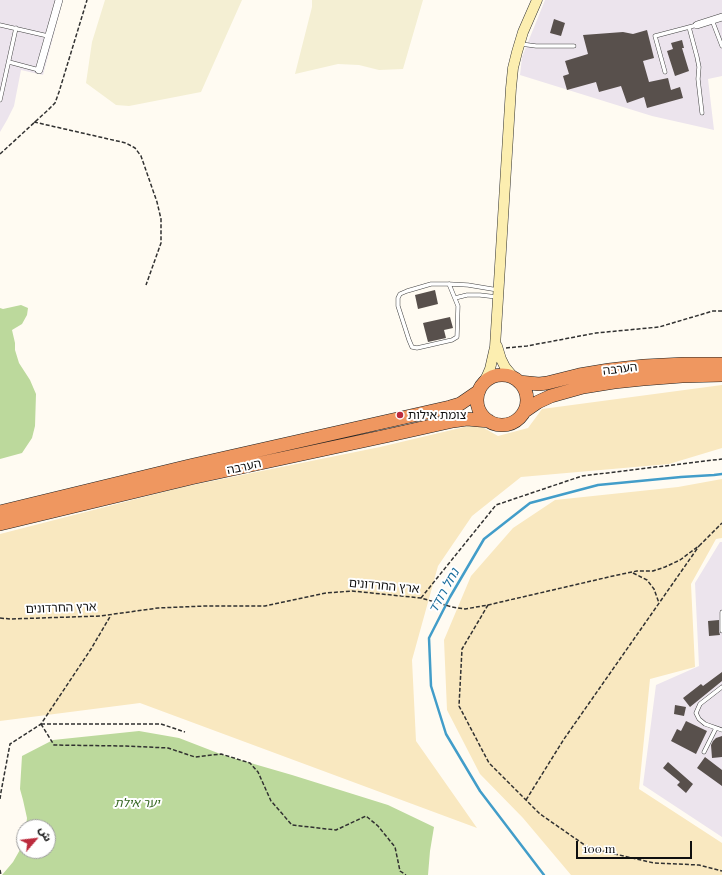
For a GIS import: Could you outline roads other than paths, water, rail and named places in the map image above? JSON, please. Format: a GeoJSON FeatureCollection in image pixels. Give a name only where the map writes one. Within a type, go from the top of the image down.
{"type":"FeatureCollection","features":[{"type":"Feature","properties":{"kind":"highway","name":"הערבה"},"geometry":{"type":"LineString","coordinates":[[0,512],[188,466],[450,407],[460,404],[494,376],[508,376],[517,380],[539,384],[609,370],[644,366],[722,364]]}},
{"type":"Feature","properties":{"kind":"highway","name":"הערבה"},"geometry":{"type":"LineString","coordinates":[[0,524],[191,478],[453,421],[467,419],[489,421],[502,425],[509,424],[521,417],[524,411],[538,402],[551,396],[583,387],[643,379],[722,375]]}},
{"type":"Feature","properties":{"kind":"highway"},"geometry":{"type":"LineString","coordinates":[[517,380],[526,392],[527,405],[524,411]]}},
{"type":"Feature","properties":{"kind":"highway"},"geometry":{"type":"LineString","coordinates":[[481,388],[478,404],[480,411],[489,421]]}},
{"type":"Feature","properties":{"kind":"street"},"geometry":{"type":"LineString","coordinates":[[39,70],[58,0]]}},
{"type":"Feature","properties":{"kind":"street"},"geometry":{"type":"LineString","coordinates":[[481,388],[490,369],[497,345],[513,68],[523,32],[537,0]]}},
{"type":"Feature","properties":{"kind":"street"},"geometry":{"type":"LineString","coordinates":[[697,25],[722,17]]}},
{"type":"Feature","properties":{"kind":"street"},"geometry":{"type":"LineString","coordinates":[[497,345],[505,367],[517,380]]}},
{"type":"Feature","properties":{"kind":"lane"},"geometry":{"type":"LineString","coordinates":[[712,20],[722,46]]}},
{"type":"Feature","properties":{"kind":"lane"},"geometry":{"type":"LineString","coordinates":[[0,25],[48,36]]}},
{"type":"Feature","properties":{"kind":"lane"},"geometry":{"type":"LineString","coordinates":[[666,72],[655,36],[697,25]]}},
{"type":"Feature","properties":{"kind":"lane"},"geometry":{"type":"LineString","coordinates":[[689,27],[699,67],[698,79],[702,113]]}},
{"type":"Feature","properties":{"kind":"lane"},"geometry":{"type":"LineString","coordinates":[[0,100],[16,28]]}},
{"type":"Feature","properties":{"kind":"lane"},"geometry":{"type":"LineString","coordinates":[[519,44],[536,46],[574,46]]}},
{"type":"Feature","properties":{"kind":"lane"},"geometry":{"type":"LineString","coordinates":[[9,62],[39,70]]}},
{"type":"Feature","properties":{"kind":"lane"},"geometry":{"type":"LineString","coordinates":[[449,284],[458,306],[457,337],[452,340],[417,348],[412,347],[398,306],[398,298],[400,294],[431,284],[449,284],[468,285],[499,293]]}},
{"type":"Feature","properties":{"kind":"lane"},"geometry":{"type":"LineString","coordinates":[[454,298],[466,295],[499,293]]}},
{"type":"Feature","properties":{"kind":"lane"},"geometry":{"type":"LineString","coordinates":[[722,612],[722,631]]}},
{"type":"Feature","properties":{"kind":"lane"},"geometry":{"type":"LineString","coordinates":[[722,687],[700,704],[696,712],[699,719],[705,724],[722,730]]}},
{"type":"Feature","properties":{"kind":"lane"},"geometry":{"type":"LineString","coordinates":[[704,752],[716,728]]}},
{"type":"Feature","properties":{"kind":"waterway","name":"נחל רודד"},"geometry":{"type":"LineString","coordinates":[[544,875],[480,791],[446,734],[431,686],[429,638],[450,597],[484,539],[530,503],[598,485],[722,474]]}},
{"type":"Feature","properties":{"kind":"place","name":"צומת אילות"},"geometry":{"type":"Point","coordinates":[400,415]}},
{"type":"Feature","properties":{"kind":"park label","name":"יער אילת"},"geometry":{"type":"Point","coordinates":[137,803]}}]}
